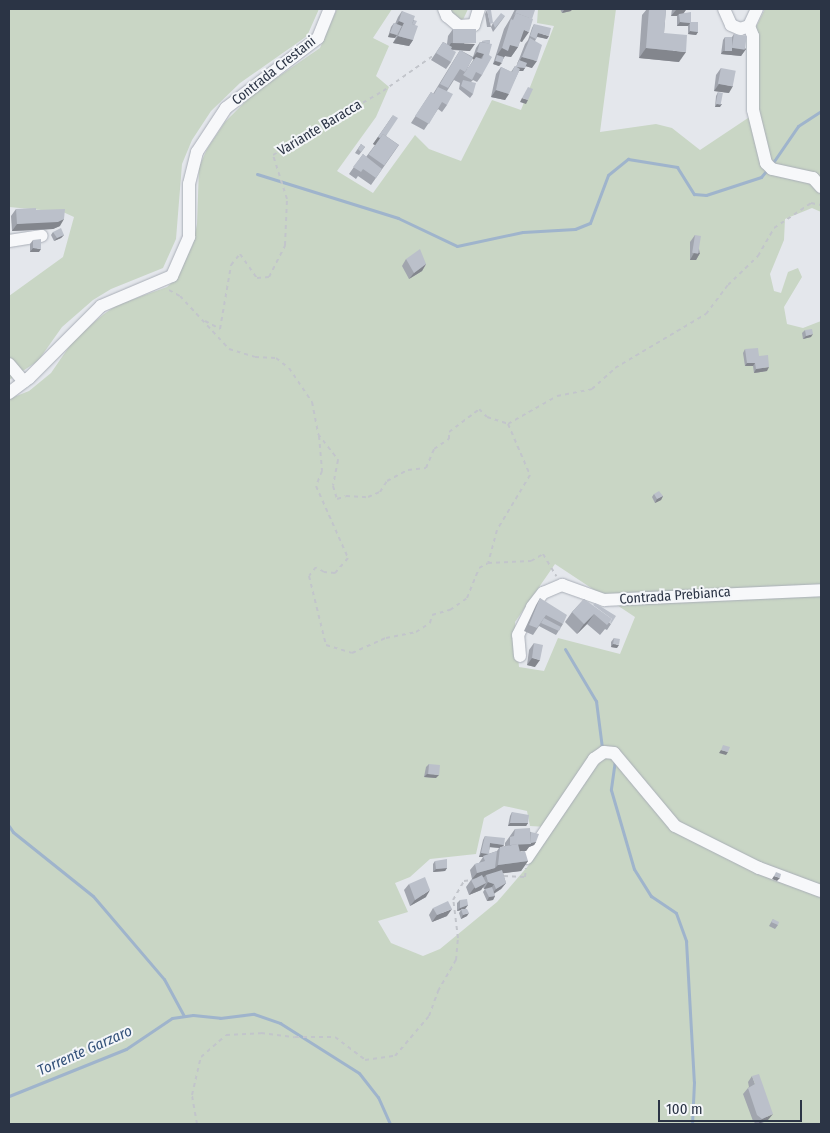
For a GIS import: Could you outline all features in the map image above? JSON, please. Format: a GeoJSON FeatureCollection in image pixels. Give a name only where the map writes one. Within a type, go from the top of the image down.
{"type":"FeatureCollection","features":[{"type":"Feature","properties":{"kind":"street","name":"Contrada Crestani"},"geometry":{"type":"LineString","coordinates":[[9,393],[24,382],[101,306],[158,284],[172,276],[189,236],[189,184],[198,152],[226,108],[318,38],[330,9]]}},
{"type":"Feature","properties":{"kind":"street"},"geometry":{"type":"LineString","coordinates":[[444,9],[447,16],[460,26],[474,25],[478,9]]}},
{"type":"Feature","properties":{"kind":"street"},"geometry":{"type":"LineString","coordinates":[[724,9],[731,25],[740,29],[749,26],[757,9]]}},
{"type":"Feature","properties":{"kind":"street"},"geometry":{"type":"LineString","coordinates":[[749,26],[753,36],[753,110],[766,163],[772,168],[813,178],[821,187]]}},
{"type":"Feature","properties":{"kind":"street"},"geometry":{"type":"LineString","coordinates":[[9,241],[42,236]]}},
{"type":"Feature","properties":{"kind":"street"},"geometry":{"type":"LineString","coordinates":[[9,364],[24,382]]}},
{"type":"Feature","properties":{"kind":"street"},"geometry":{"type":"LineString","coordinates":[[520,656],[518,635],[532,607],[543,593],[562,585]]}},
{"type":"Feature","properties":{"kind":"street","name":"Contrada Prebianca"},"geometry":{"type":"LineString","coordinates":[[562,585],[614,600],[725,592],[797,593],[821,590]]}},
{"type":"Feature","properties":{"kind":"street"},"geometry":{"type":"LineString","coordinates":[[527,858],[594,759],[604,752],[614,753],[675,826],[759,868],[821,890]]}},
{"type":"Feature","properties":{"kind":"path","name":"Variante Baracca"},"geometry":{"type":"LineString","coordinates":[[201,318],[220,329],[231,266],[240,254],[257,278],[269,277],[285,245],[287,199],[274,155],[383,91],[428,62],[438,51]]}},
{"type":"Feature","properties":{"kind":"path"},"geometry":{"type":"LineString","coordinates":[[318,434],[338,460],[333,486],[337,499],[346,496],[368,497],[380,492],[387,481],[408,470],[426,468],[434,449],[449,439],[448,432],[479,409],[487,418],[508,424],[557,396],[592,389],[615,368],[706,314],[728,285],[758,256],[774,228],[811,203],[821,205]]}},
{"type":"Feature","properties":{"kind":"path"},"geometry":{"type":"LineString","coordinates":[[158,284],[180,296],[229,350],[256,357],[276,358],[289,368],[312,402],[322,471],[316,486],[348,558],[335,573],[324,572],[316,567],[309,576],[326,645],[352,653],[386,638],[416,632],[430,623],[432,615],[450,610],[467,598],[479,568],[488,562],[531,561],[543,554],[562,585]]}},
{"type":"Feature","properties":{"kind":"path"},"geometry":{"type":"LineString","coordinates":[[488,562],[497,530],[530,475],[508,424]]}},
{"type":"Feature","properties":{"kind":"path"},"geometry":{"type":"LineString","coordinates":[[500,876],[525,877],[527,858]]}},
{"type":"Feature","properties":{"kind":"path"},"geometry":{"type":"LineString","coordinates":[[197,1124],[192,1095],[201,1057],[226,1035],[261,1033],[296,1038],[335,1037],[365,1060],[395,1056],[429,1016],[438,991],[456,960],[458,938],[453,900],[464,881],[473,880]]}},
{"type":"Feature","properties":{"kind":"green space"},"geometry":{"type":"Polygon","coordinates":[[[9,9],[319,9],[307,36],[240,83],[211,111],[192,140],[182,164],[176,239],[163,268],[111,289],[93,300],[62,327],[38,361],[9,380],[9,296],[63,257],[74,217],[63,212],[9,207],[9,9]]]}},
{"type":"Feature","properties":{"kind":"green space"},"geometry":{"type":"Polygon","coordinates":[[[337,9],[392,9],[373,38],[389,46],[376,76],[389,87],[376,117],[337,171],[373,193],[415,135],[429,149],[461,161],[492,100],[521,110],[554,26],[537,23],[538,9],[616,9],[600,132],[656,124],[672,128],[700,150],[751,116],[755,29],[765,9],[821,9],[821,212],[812,208],[785,219],[784,240],[770,274],[774,291],[781,293],[788,272],[798,268],[802,277],[784,307],[787,324],[803,328],[821,321],[821,1124],[9,1124],[9,399],[29,391],[51,373],[75,338],[104,314],[117,305],[167,287],[176,279],[193,244],[197,224],[199,167],[207,149],[225,122],[252,95],[320,48],[337,9]],[[555,564],[515,622],[519,667],[544,671],[558,638],[620,654],[635,617],[555,564]],[[504,806],[484,818],[476,854],[430,859],[410,877],[395,883],[408,912],[378,921],[391,943],[423,956],[440,949],[497,902],[528,866],[547,827],[530,826],[527,811],[504,806]]]}},
{"type":"Feature","properties":{"kind":"green space"},"geometry":{"type":"Polygon","coordinates":[[[446,9],[468,9],[461,24],[446,9]]]}},
{"type":"Feature","properties":{"kind":"building"},"geometry":{"type":"Polygon","coordinates":[[[517,9],[535,10],[532,19],[516,13],[514,16],[517,9]]]}},
{"type":"Feature","properties":{"kind":"building"},"geometry":{"type":"Polygon","coordinates":[[[649,9],[666,9],[664,33],[687,35],[686,52],[646,48],[649,9]]]}},
{"type":"Feature","properties":{"kind":"building"},"geometry":{"type":"Polygon","coordinates":[[[487,10],[491,10],[493,23],[490,24],[487,10]]]}},
{"type":"Feature","properties":{"kind":"building"},"geometry":{"type":"Polygon","coordinates":[[[402,11],[415,16],[412,24],[418,26],[413,40],[398,36],[404,23],[399,21],[402,11]]]}},
{"type":"Feature","properties":{"kind":"building"},"geometry":{"type":"Polygon","coordinates":[[[691,12],[691,22],[698,22],[698,32],[690,31],[690,23],[680,22],[679,14],[691,12]]]}},
{"type":"Feature","properties":{"kind":"building"},"geometry":{"type":"Polygon","coordinates":[[[501,13],[505,16],[495,28],[493,23],[501,13]]]}},
{"type":"Feature","properties":{"kind":"building"},"geometry":{"type":"Polygon","coordinates":[[[516,13],[533,19],[529,32],[524,30],[518,47],[510,45],[508,51],[502,48],[511,19],[513,20],[516,13]]]}},
{"type":"Feature","properties":{"kind":"building"},"geometry":{"type":"Polygon","coordinates":[[[394,23],[402,26],[397,35],[390,33],[394,23]]]}},
{"type":"Feature","properties":{"kind":"building"},"geometry":{"type":"Polygon","coordinates":[[[534,24],[551,28],[549,36],[538,33],[536,39],[530,36],[534,24]]]}},
{"type":"Feature","properties":{"kind":"building"},"geometry":{"type":"Polygon","coordinates":[[[453,29],[476,29],[476,43],[453,43],[453,29]]]}},
{"type":"Feature","properties":{"kind":"building"},"geometry":{"type":"Polygon","coordinates":[[[734,34],[747,36],[745,50],[732,48],[734,34]]]}},
{"type":"Feature","properties":{"kind":"building"},"geometry":{"type":"Polygon","coordinates":[[[725,37],[732,37],[732,51],[725,51],[725,37]]]}},
{"type":"Feature","properties":{"kind":"building"},"geometry":{"type":"Polygon","coordinates":[[[530,38],[542,45],[537,61],[522,57],[530,38]]]}},
{"type":"Feature","properties":{"kind":"building"},"geometry":{"type":"Polygon","coordinates":[[[490,40],[490,44],[482,42],[482,41],[490,40]]]}},
{"type":"Feature","properties":{"kind":"building"},"geometry":{"type":"Polygon","coordinates":[[[443,42],[452,47],[451,49],[456,52],[451,62],[436,53],[443,42]]]}},
{"type":"Feature","properties":{"kind":"building"},"geometry":{"type":"Polygon","coordinates":[[[480,42],[492,44],[489,55],[492,57],[482,75],[476,72],[472,80],[463,75],[476,57],[482,59],[484,54],[477,52],[480,42]]]}},
{"type":"Feature","properties":{"kind":"building"},"geometry":{"type":"Polygon","coordinates":[[[460,50],[473,58],[465,72],[460,69],[448,88],[440,84],[460,50]]]}},
{"type":"Feature","properties":{"kind":"building"},"geometry":{"type":"Polygon","coordinates":[[[497,55],[504,57],[502,63],[495,61],[497,55]]]}},
{"type":"Feature","properties":{"kind":"building"},"geometry":{"type":"Polygon","coordinates":[[[519,60],[527,63],[525,68],[516,67],[519,60]]]}},
{"type":"Feature","properties":{"kind":"building"},"geometry":{"type":"Polygon","coordinates":[[[515,66],[520,69],[509,94],[496,90],[501,67],[512,72],[515,66]]]}},
{"type":"Feature","properties":{"kind":"building"},"geometry":{"type":"Polygon","coordinates":[[[721,68],[736,71],[733,87],[718,84],[721,68]]]}},
{"type":"Feature","properties":{"kind":"building"},"geometry":{"type":"Polygon","coordinates":[[[463,80],[476,83],[473,94],[461,86],[463,80]]]}},
{"type":"Feature","properties":{"kind":"building"},"geometry":{"type":"Polygon","coordinates":[[[438,87],[453,94],[447,105],[442,102],[429,124],[415,116],[431,92],[434,94],[438,87]]]}},
{"type":"Feature","properties":{"kind":"building"},"geometry":{"type":"Polygon","coordinates":[[[528,87],[533,89],[528,100],[522,98],[528,87]]]}},
{"type":"Feature","properties":{"kind":"building"},"geometry":{"type":"Polygon","coordinates":[[[718,92],[723,93],[721,105],[716,104],[718,92]]]}},
{"type":"Feature","properties":{"kind":"building"},"geometry":{"type":"Polygon","coordinates":[[[393,115],[398,118],[386,136],[383,134],[380,138],[378,137],[393,115]]]}},
{"type":"Feature","properties":{"kind":"building"},"geometry":{"type":"Polygon","coordinates":[[[383,134],[399,145],[384,165],[369,154],[383,134]]]}},
{"type":"Feature","properties":{"kind":"building"},"geometry":{"type":"Polygon","coordinates":[[[361,144],[365,147],[361,152],[358,149],[361,144]]]}},
{"type":"Feature","properties":{"kind":"building"},"geometry":{"type":"Polygon","coordinates":[[[363,154],[382,169],[376,178],[363,169],[361,172],[353,167],[363,154]]]}},
{"type":"Feature","properties":{"kind":"building"},"geometry":{"type":"Polygon","coordinates":[[[36,208],[36,210],[65,209],[64,219],[58,222],[17,224],[16,209],[36,208]]]}},
{"type":"Feature","properties":{"kind":"building"},"geometry":{"type":"Polygon","coordinates":[[[61,228],[64,235],[57,238],[53,232],[61,228]]]}},
{"type":"Feature","properties":{"kind":"building"},"geometry":{"type":"Polygon","coordinates":[[[695,235],[701,236],[698,254],[692,253],[695,235]]]}},
{"type":"Feature","properties":{"kind":"building"},"geometry":{"type":"Polygon","coordinates":[[[41,239],[41,249],[33,248],[33,240],[41,239]]]}},
{"type":"Feature","properties":{"kind":"building"},"geometry":{"type":"Polygon","coordinates":[[[420,249],[426,264],[414,273],[406,259],[420,249]]]}},
{"type":"Feature","properties":{"kind":"building"},"geometry":{"type":"Polygon","coordinates":[[[812,329],[813,334],[806,336],[805,330],[812,329]]]}},
{"type":"Feature","properties":{"kind":"building"},"geometry":{"type":"Polygon","coordinates":[[[758,348],[759,356],[768,355],[769,367],[756,369],[755,363],[747,363],[745,349],[758,348]]]}},
{"type":"Feature","properties":{"kind":"building"},"geometry":{"type":"Polygon","coordinates":[[[659,491],[663,496],[657,499],[654,494],[659,491]]]}},
{"type":"Feature","properties":{"kind":"building"},"geometry":{"type":"Polygon","coordinates":[[[540,598],[567,615],[563,624],[546,615],[537,628],[529,625],[540,598]]]}},
{"type":"Feature","properties":{"kind":"building"},"geometry":{"type":"Polygon","coordinates":[[[584,599],[612,619],[607,625],[594,614],[584,624],[572,612],[584,599]]]}},
{"type":"Feature","properties":{"kind":"building"},"geometry":{"type":"Polygon","coordinates":[[[595,603],[616,616],[611,624],[612,619],[593,605],[595,603]]]}},
{"type":"Feature","properties":{"kind":"building"},"geometry":{"type":"Polygon","coordinates":[[[544,618],[561,627],[559,631],[541,623],[544,618]]]}},
{"type":"Feature","properties":{"kind":"building"},"geometry":{"type":"Polygon","coordinates":[[[614,638],[620,639],[619,645],[613,644],[614,638]]]}},
{"type":"Feature","properties":{"kind":"building"},"geometry":{"type":"Polygon","coordinates":[[[534,643],[543,645],[540,660],[532,658],[534,643]]]}},
{"type":"Feature","properties":{"kind":"building"},"geometry":{"type":"Polygon","coordinates":[[[723,745],[730,747],[728,752],[721,750],[723,745]]]}},
{"type":"Feature","properties":{"kind":"building"},"geometry":{"type":"Polygon","coordinates":[[[429,764],[440,765],[439,775],[428,774],[429,764]]]}},
{"type":"Feature","properties":{"kind":"building"},"geometry":{"type":"Polygon","coordinates":[[[512,812],[529,815],[528,823],[510,823],[512,812]]]}},
{"type":"Feature","properties":{"kind":"building"},"geometry":{"type":"Polygon","coordinates":[[[530,828],[531,844],[510,845],[510,837],[514,836],[515,829],[530,828]]]}},
{"type":"Feature","properties":{"kind":"building"},"geometry":{"type":"Polygon","coordinates":[[[531,832],[539,834],[536,842],[531,843],[531,832]]]}},
{"type":"Feature","properties":{"kind":"building"},"geometry":{"type":"Polygon","coordinates":[[[485,836],[505,838],[504,845],[490,843],[489,854],[481,853],[485,836]]]}},
{"type":"Feature","properties":{"kind":"building"},"geometry":{"type":"Polygon","coordinates":[[[518,844],[520,852],[525,851],[528,861],[498,865],[500,847],[518,844]]]}},
{"type":"Feature","properties":{"kind":"building"},"geometry":{"type":"Polygon","coordinates":[[[497,851],[495,868],[477,873],[475,864],[485,861],[483,856],[497,851]]]}},
{"type":"Feature","properties":{"kind":"building"},"geometry":{"type":"Polygon","coordinates":[[[447,859],[447,868],[436,869],[435,861],[447,859]]]}},
{"type":"Feature","properties":{"kind":"building"},"geometry":{"type":"Polygon","coordinates":[[[502,870],[506,883],[496,889],[494,884],[488,882],[486,875],[502,870]]]}},
{"type":"Feature","properties":{"kind":"building"},"geometry":{"type":"Polygon","coordinates":[[[776,872],[781,874],[780,878],[774,876],[776,872]]]}},
{"type":"Feature","properties":{"kind":"building"},"geometry":{"type":"Polygon","coordinates":[[[482,875],[486,883],[475,888],[471,880],[482,875]]]}},
{"type":"Feature","properties":{"kind":"building"},"geometry":{"type":"Polygon","coordinates":[[[425,877],[430,890],[415,900],[409,884],[425,877]]]}},
{"type":"Feature","properties":{"kind":"building"},"geometry":{"type":"Polygon","coordinates":[[[492,887],[495,896],[489,897],[485,889],[492,887]]]}},
{"type":"Feature","properties":{"kind":"building"},"geometry":{"type":"Polygon","coordinates":[[[467,899],[468,905],[460,908],[460,900],[467,899]]]}},
{"type":"Feature","properties":{"kind":"building"},"geometry":{"type":"Polygon","coordinates":[[[448,901],[452,909],[437,915],[433,908],[448,901]]]}},
{"type":"Feature","properties":{"kind":"building"},"geometry":{"type":"Polygon","coordinates":[[[461,909],[467,909],[469,913],[463,915],[461,909]]]}},
{"type":"Feature","properties":{"kind":"building"},"geometry":{"type":"Polygon","coordinates":[[[773,919],[779,922],[778,925],[771,922],[773,919]]]}},
{"type":"Feature","properties":{"kind":"building"},"geometry":{"type":"Polygon","coordinates":[[[759,1074],[773,1114],[762,1119],[757,1115],[748,1088],[755,1084],[752,1076],[759,1074]]]}},
{"type":"Feature","properties":{"kind":"waterway"},"geometry":{"type":"LineString","coordinates":[[772,164],[798,126],[821,111]]}},
{"type":"Feature","properties":{"kind":"waterway"},"geometry":{"type":"LineString","coordinates":[[257,174],[398,218],[457,246],[523,232],[575,229],[590,223],[608,175],[628,159],[677,167],[694,194],[706,195],[761,177],[766,171]]}},
{"type":"Feature","properties":{"kind":"waterway"},"geometry":{"type":"LineString","coordinates":[[565,649],[596,701],[602,748]]}},
{"type":"Feature","properties":{"kind":"waterway"},"geometry":{"type":"LineString","coordinates":[[615,760],[611,790],[634,869],[651,896],[676,913],[686,941],[694,1082],[692,1124]]}},
{"type":"Feature","properties":{"kind":"waterway"},"geometry":{"type":"LineString","coordinates":[[9,826],[13,832],[93,896],[164,979],[184,1016]]}},
{"type":"Feature","properties":{"kind":"waterway","name":"Torrente Garzaro"},"geometry":{"type":"LineString","coordinates":[[9,1096],[126,1049],[172,1018],[193,1015],[220,1018],[254,1014],[280,1023],[359,1073],[378,1097],[390,1124]]}}]}
